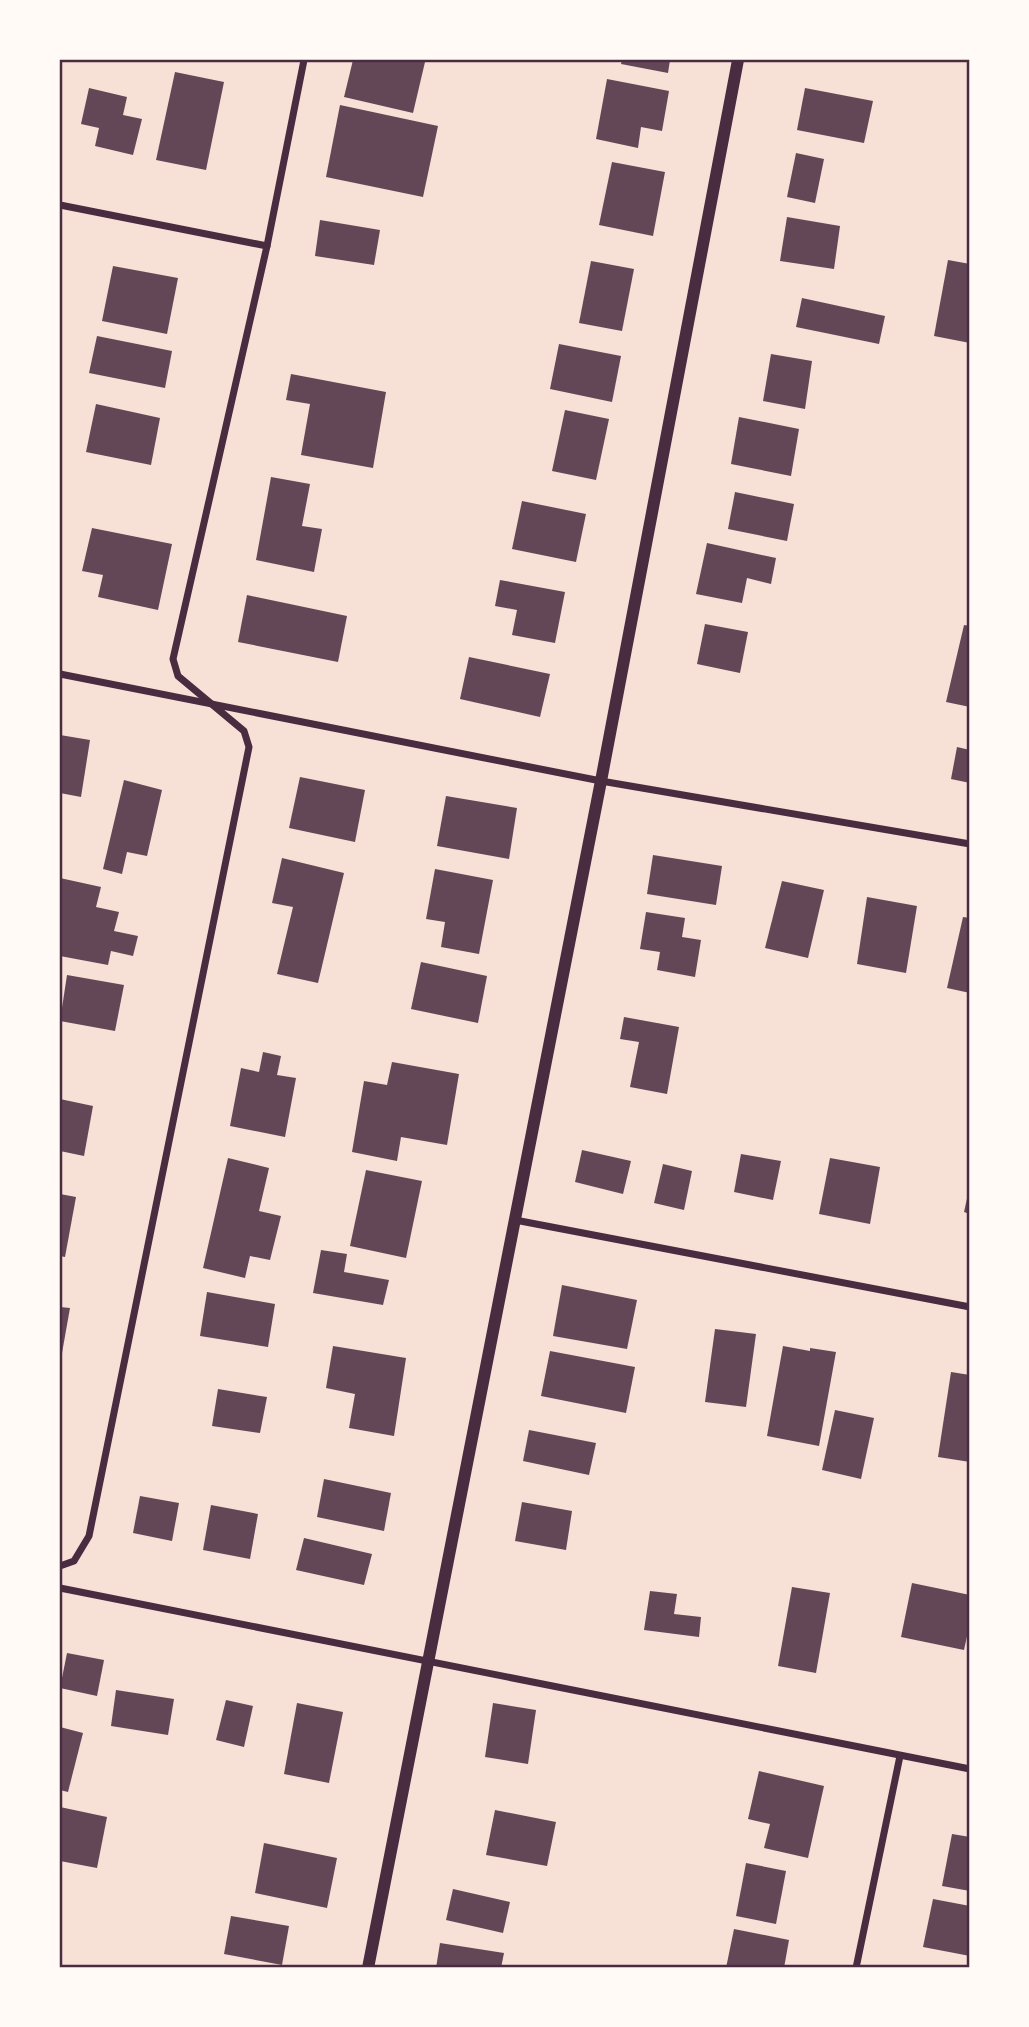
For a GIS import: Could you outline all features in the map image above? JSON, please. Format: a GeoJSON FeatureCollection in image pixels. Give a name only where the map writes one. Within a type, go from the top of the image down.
{"type":"FeatureCollection","features":[{"type":"Feature","properties":{"kind":"street"},"geometry":{"type":"LineString","coordinates":[[60,1566],[74,1561],[89,1536],[249,747],[244,731],[178,676],[173,659],[267,246],[304,60]]}},
{"type":"Feature","properties":{"kind":"street"},"geometry":{"type":"LineString","coordinates":[[368,1968],[601,781],[738,60]]}},
{"type":"Feature","properties":{"kind":"street"},"geometry":{"type":"LineString","coordinates":[[60,205],[267,246]]}},
{"type":"Feature","properties":{"kind":"street"},"geometry":{"type":"LineString","coordinates":[[60,674],[601,781],[970,844]]}},
{"type":"Feature","properties":{"kind":"street"},"geometry":{"type":"LineString","coordinates":[[515,1220],[970,1307]]}},
{"type":"Feature","properties":{"kind":"street"},"geometry":{"type":"LineString","coordinates":[[60,1588],[970,1769]]}},
{"type":"Feature","properties":{"kind":"street"},"geometry":{"type":"LineString","coordinates":[[856,1968],[900,1756]]}},
{"type":"Feature","properties":{"kind":"building"},"geometry":{"type":"Polygon","coordinates":[[[353,60],[425,62],[413,113],[344,97],[353,60]]]}},
{"type":"Feature","properties":{"kind":"building"},"geometry":{"type":"Polygon","coordinates":[[[622,60],[670,60],[668,73],[621,64],[622,60]]]}},
{"type":"Feature","properties":{"kind":"building"},"geometry":{"type":"Polygon","coordinates":[[[175,72],[224,82],[206,170],[156,160],[175,72]]]}},
{"type":"Feature","properties":{"kind":"building"},"geometry":{"type":"Polygon","coordinates":[[[607,79],[669,91],[662,131],[641,127],[638,148],[596,139],[607,79]]]}},
{"type":"Feature","properties":{"kind":"building"},"geometry":{"type":"Polygon","coordinates":[[[89,88],[127,97],[123,115],[142,119],[133,155],[95,146],[99,128],[81,124],[89,88]]]}},
{"type":"Feature","properties":{"kind":"building"},"geometry":{"type":"Polygon","coordinates":[[[805,88],[873,101],[864,143],[797,130],[805,88]]]}},
{"type":"Feature","properties":{"kind":"building"},"geometry":{"type":"Polygon","coordinates":[[[340,105],[438,126],[423,197],[326,177],[340,105]]]}},
{"type":"Feature","properties":{"kind":"building"},"geometry":{"type":"Polygon","coordinates":[[[796,153],[824,159],[815,203],[787,197],[796,153]]]}},
{"type":"Feature","properties":{"kind":"building"},"geometry":{"type":"Polygon","coordinates":[[[612,162],[665,172],[653,236],[599,225],[612,162]]]}},
{"type":"Feature","properties":{"kind":"building"},"geometry":{"type":"Polygon","coordinates":[[[787,217],[840,226],[834,269],[780,261],[787,217]]]}},
{"type":"Feature","properties":{"kind":"building"},"geometry":{"type":"Polygon","coordinates":[[[320,220],[380,230],[374,265],[315,256],[320,220]]]}},
{"type":"Feature","properties":{"kind":"building"},"geometry":{"type":"Polygon","coordinates":[[[948,260],[970,264],[970,343],[934,336],[948,260]]]}},
{"type":"Feature","properties":{"kind":"building"},"geometry":{"type":"Polygon","coordinates":[[[591,261],[634,269],[622,331],[579,323],[591,261]]]}},
{"type":"Feature","properties":{"kind":"building"},"geometry":{"type":"Polygon","coordinates":[[[113,266],[178,278],[167,334],[102,321],[113,266]]]}},
{"type":"Feature","properties":{"kind":"building"},"geometry":{"type":"Polygon","coordinates":[[[802,298],[885,316],[879,344],[796,327],[802,298]]]}},
{"type":"Feature","properties":{"kind":"building"},"geometry":{"type":"Polygon","coordinates":[[[97,336],[172,351],[165,388],[89,373],[97,336]]]}},
{"type":"Feature","properties":{"kind":"building"},"geometry":{"type":"Polygon","coordinates":[[[559,344],[621,356],[612,402],[550,389],[559,344]]]}},
{"type":"Feature","properties":{"kind":"building"},"geometry":{"type":"Polygon","coordinates":[[[771,354],[812,361],[805,409],[763,401],[771,354]]]}},
{"type":"Feature","properties":{"kind":"building"},"geometry":{"type":"Polygon","coordinates":[[[291,374],[386,392],[373,468],[301,455],[310,404],[286,400],[291,374]]]}},
{"type":"Feature","properties":{"kind":"building"},"geometry":{"type":"Polygon","coordinates":[[[96,404],[160,418],[151,465],[86,452],[96,404]]]}},
{"type":"Feature","properties":{"kind":"building"},"geometry":{"type":"Polygon","coordinates":[[[565,410],[609,419],[596,480],[552,471],[565,410]]]}},
{"type":"Feature","properties":{"kind":"building"},"geometry":{"type":"Polygon","coordinates":[[[739,417],[799,429],[791,476],[731,464],[739,417]]]}},
{"type":"Feature","properties":{"kind":"building"},"geometry":{"type":"Polygon","coordinates":[[[271,477],[310,484],[302,526],[322,529],[314,572],[256,560],[271,477]]]}},
{"type":"Feature","properties":{"kind":"building"},"geometry":{"type":"Polygon","coordinates":[[[735,492],[794,504],[787,541],[728,529],[735,492]]]}},
{"type":"Feature","properties":{"kind":"building"},"geometry":{"type":"Polygon","coordinates":[[[522,501],[586,514],[576,562],[512,549],[522,501]]]}},
{"type":"Feature","properties":{"kind":"building"},"geometry":{"type":"Polygon","coordinates":[[[92,528],[172,544],[158,610],[98,597],[103,575],[82,571],[92,528]]]}},
{"type":"Feature","properties":{"kind":"building"},"geometry":{"type":"Polygon","coordinates":[[[707,543],[776,558],[771,584],[747,578],[742,603],[696,594],[707,543]]]}},
{"type":"Feature","properties":{"kind":"building"},"geometry":{"type":"Polygon","coordinates":[[[500,580],[565,592],[555,643],[512,635],[517,610],[495,606],[500,580]]]}},
{"type":"Feature","properties":{"kind":"building"},"geometry":{"type":"Polygon","coordinates":[[[247,595],[347,616],[338,662],[238,642],[247,595]]]}},
{"type":"Feature","properties":{"kind":"building"},"geometry":{"type":"Polygon","coordinates":[[[705,624],[748,632],[740,673],[697,664],[705,624]]]}},
{"type":"Feature","properties":{"kind":"building"},"geometry":{"type":"Polygon","coordinates":[[[964,625],[970,626],[970,707],[946,702],[964,625]]]}},
{"type":"Feature","properties":{"kind":"building"},"geometry":{"type":"Polygon","coordinates":[[[469,657],[550,674],[540,717],[460,699],[469,657]]]}},
{"type":"Feature","properties":{"kind":"building"},"geometry":{"type":"Polygon","coordinates":[[[60,735],[90,740],[81,797],[60,793],[60,735]]]}},
{"type":"Feature","properties":{"kind":"building"},"geometry":{"type":"Polygon","coordinates":[[[957,747],[970,750],[970,783],[951,779],[957,747]]]}},
{"type":"Feature","properties":{"kind":"building"},"geometry":{"type":"Polygon","coordinates":[[[300,777],[365,790],[355,842],[289,828],[300,777]]]}},
{"type":"Feature","properties":{"kind":"building"},"geometry":{"type":"Polygon","coordinates":[[[124,780],[162,790],[147,856],[127,852],[122,874],[103,869],[124,780]]]}},
{"type":"Feature","properties":{"kind":"building"},"geometry":{"type":"Polygon","coordinates":[[[446,796],[517,808],[509,859],[437,846],[446,796]]]}},
{"type":"Feature","properties":{"kind":"building"},"geometry":{"type":"Polygon","coordinates":[[[653,855],[722,866],[716,905],[647,894],[653,855]]]}},
{"type":"Feature","properties":{"kind":"building"},"geometry":{"type":"Polygon","coordinates":[[[282,858],[344,873],[318,983],[277,974],[293,907],[272,903],[282,858]]]}},
{"type":"Feature","properties":{"kind":"building"},"geometry":{"type":"Polygon","coordinates":[[[435,869],[493,880],[479,954],[441,947],[445,922],[426,919],[435,869]]]}},
{"type":"Feature","properties":{"kind":"building"},"geometry":{"type":"Polygon","coordinates":[[[60,878],[101,887],[96,907],[119,912],[114,931],[138,936],[133,956],[111,951],[108,965],[60,956],[60,878]]]}},
{"type":"Feature","properties":{"kind":"building"},"geometry":{"type":"Polygon","coordinates":[[[782,881],[824,890],[808,958],[765,948],[782,881]]]}},
{"type":"Feature","properties":{"kind":"building"},"geometry":{"type":"Polygon","coordinates":[[[867,897],[917,906],[906,973],[857,964],[867,897]]]}},
{"type":"Feature","properties":{"kind":"building"},"geometry":{"type":"Polygon","coordinates":[[[646,912],[685,918],[682,937],[701,940],[695,977],[657,970],[660,952],[640,949],[646,912]]]}},
{"type":"Feature","properties":{"kind":"building"},"geometry":{"type":"Polygon","coordinates":[[[963,917],[970,918],[970,993],[947,988],[963,917]]]}},
{"type":"Feature","properties":{"kind":"building"},"geometry":{"type":"Polygon","coordinates":[[[421,962],[487,976],[478,1023],[411,1009],[421,962]]]}},
{"type":"Feature","properties":{"kind":"building"},"geometry":{"type":"Polygon","coordinates":[[[67,975],[124,985],[115,1031],[60,1021],[67,975]]]}},
{"type":"Feature","properties":{"kind":"building"},"geometry":{"type":"Polygon","coordinates":[[[624,1017],[679,1027],[667,1094],[630,1087],[639,1042],[620,1039],[624,1017]]]}},
{"type":"Feature","properties":{"kind":"building"},"geometry":{"type":"Polygon","coordinates":[[[263,1052],[281,1056],[277,1075],[296,1078],[285,1137],[230,1126],[241,1068],[259,1072],[263,1052]]]}},
{"type":"Feature","properties":{"kind":"building"},"geometry":{"type":"Polygon","coordinates":[[[392,1062],[459,1074],[447,1145],[401,1137],[397,1161],[352,1152],[364,1081],[387,1085],[392,1062]]]}},
{"type":"Feature","properties":{"kind":"building"},"geometry":{"type":"Polygon","coordinates":[[[60,1099],[93,1106],[84,1156],[60,1151],[60,1099]]]}},
{"type":"Feature","properties":{"kind":"building"},"geometry":{"type":"Polygon","coordinates":[[[582,1150],[631,1161],[623,1194],[575,1182],[582,1150]]]}},
{"type":"Feature","properties":{"kind":"building"},"geometry":{"type":"Polygon","coordinates":[[[741,1154],[781,1161],[773,1200],[734,1192],[741,1154]]]}},
{"type":"Feature","properties":{"kind":"building"},"geometry":{"type":"Polygon","coordinates":[[[228,1158],[269,1168],[259,1211],[281,1216],[270,1260],[250,1256],[245,1278],[203,1268],[228,1158]]]}},
{"type":"Feature","properties":{"kind":"building"},"geometry":{"type":"Polygon","coordinates":[[[830,1158],[880,1167],[870,1224],[819,1214],[830,1158]]]}},
{"type":"Feature","properties":{"kind":"building"},"geometry":{"type":"Polygon","coordinates":[[[663,1164],[692,1171],[684,1210],[654,1203],[663,1164]]]}},
{"type":"Feature","properties":{"kind":"building"},"geometry":{"type":"Polygon","coordinates":[[[366,1170],[422,1181],[406,1258],[350,1246],[366,1170]]]}},
{"type":"Feature","properties":{"kind":"building"},"geometry":{"type":"Polygon","coordinates":[[[60,1194],[76,1197],[65,1257],[60,1256],[60,1194]]]}},
{"type":"Feature","properties":{"kind":"building"},"geometry":{"type":"Polygon","coordinates":[[[970,1194],[970,1214],[964,1212],[970,1194]]]}},
{"type":"Feature","properties":{"kind":"building"},"geometry":{"type":"Polygon","coordinates":[[[321,1250],[347,1254],[344,1272],[389,1280],[383,1305],[313,1293],[321,1250]]]}},
{"type":"Feature","properties":{"kind":"building"},"geometry":{"type":"Polygon","coordinates":[[[562,1285],[637,1300],[627,1349],[553,1336],[562,1285]]]}},
{"type":"Feature","properties":{"kind":"building"},"geometry":{"type":"Polygon","coordinates":[[[207,1292],[275,1304],[268,1347],[200,1336],[207,1292]]]}},
{"type":"Feature","properties":{"kind":"building"},"geometry":{"type":"Polygon","coordinates":[[[60,1307],[70,1308],[62,1353],[60,1353],[60,1307]]]}},
{"type":"Feature","properties":{"kind":"building"},"geometry":{"type":"Polygon","coordinates":[[[715,1329],[756,1334],[746,1407],[705,1402],[715,1329]]]}},
{"type":"Feature","properties":{"kind":"building"},"geometry":{"type":"Polygon","coordinates":[[[333,1346],[406,1358],[394,1436],[349,1428],[355,1394],[326,1388],[333,1346]]]}},
{"type":"Feature","properties":{"kind":"building"},"geometry":{"type":"Polygon","coordinates":[[[783,1346],[836,1352],[819,1446],[767,1436],[783,1346]]]}},
{"type":"Feature","properties":{"kind":"building"},"geometry":{"type":"Polygon","coordinates":[[[550,1351],[635,1367],[626,1413],[541,1396],[550,1351]]]}},
{"type":"Feature","properties":{"kind":"building"},"geometry":{"type":"Polygon","coordinates":[[[951,1372],[970,1375],[970,1462],[938,1457],[951,1372]]]}},
{"type":"Feature","properties":{"kind":"building"},"geometry":{"type":"Polygon","coordinates":[[[218,1389],[267,1397],[260,1433],[212,1426],[218,1389]]]}},
{"type":"Feature","properties":{"kind":"building"},"geometry":{"type":"Polygon","coordinates":[[[835,1410],[874,1418],[861,1479],[822,1470],[835,1410]]]}},
{"type":"Feature","properties":{"kind":"building"},"geometry":{"type":"Polygon","coordinates":[[[529,1430],[596,1443],[589,1475],[523,1461],[529,1430]]]}},
{"type":"Feature","properties":{"kind":"building"},"geometry":{"type":"Polygon","coordinates":[[[324,1479],[391,1493],[384,1531],[317,1517],[324,1479]]]}},
{"type":"Feature","properties":{"kind":"building"},"geometry":{"type":"Polygon","coordinates":[[[140,1496],[179,1503],[172,1541],[133,1533],[140,1496]]]}},
{"type":"Feature","properties":{"kind":"building"},"geometry":{"type":"Polygon","coordinates":[[[522,1502],[572,1511],[566,1550],[515,1541],[522,1502]]]}},
{"type":"Feature","properties":{"kind":"building"},"geometry":{"type":"Polygon","coordinates":[[[211,1505],[258,1514],[250,1559],[203,1550],[211,1505]]]}},
{"type":"Feature","properties":{"kind":"building"},"geometry":{"type":"Polygon","coordinates":[[[304,1538],[372,1554],[364,1585],[296,1570],[304,1538]]]}},
{"type":"Feature","properties":{"kind":"building"},"geometry":{"type":"Polygon","coordinates":[[[912,1583],[970,1595],[970,1623],[964,1650],[901,1637],[912,1583]]]}},
{"type":"Feature","properties":{"kind":"building"},"geometry":{"type":"Polygon","coordinates":[[[792,1587],[830,1593],[816,1673],[778,1666],[792,1587]]]}},
{"type":"Feature","properties":{"kind":"building"},"geometry":{"type":"Polygon","coordinates":[[[650,1591],[677,1594],[674,1614],[701,1617],[699,1637],[644,1630],[650,1591]]]}},
{"type":"Feature","properties":{"kind":"building"},"geometry":{"type":"Polygon","coordinates":[[[67,1653],[104,1660],[97,1696],[60,1688],[67,1653]]]}},
{"type":"Feature","properties":{"kind":"building"},"geometry":{"type":"Polygon","coordinates":[[[116,1690],[174,1699],[168,1735],[111,1726],[116,1690]]]}},
{"type":"Feature","properties":{"kind":"building"},"geometry":{"type":"Polygon","coordinates":[[[226,1700],[253,1706],[244,1747],[216,1740],[226,1700]]]}},
{"type":"Feature","properties":{"kind":"building"},"geometry":{"type":"Polygon","coordinates":[[[297,1703],[343,1712],[329,1783],[284,1774],[297,1703]]]}},
{"type":"Feature","properties":{"kind":"building"},"geometry":{"type":"Polygon","coordinates":[[[493,1703],[536,1710],[528,1764],[485,1757],[493,1703]]]}},
{"type":"Feature","properties":{"kind":"building"},"geometry":{"type":"Polygon","coordinates":[[[60,1727],[83,1733],[68,1792],[60,1790],[60,1727]]]}},
{"type":"Feature","properties":{"kind":"building"},"geometry":{"type":"Polygon","coordinates":[[[759,1771],[824,1786],[808,1858],[764,1848],[770,1824],[748,1819],[759,1771]]]}},
{"type":"Feature","properties":{"kind":"building"},"geometry":{"type":"Polygon","coordinates":[[[60,1807],[107,1817],[97,1868],[60,1861],[60,1807]]]}},
{"type":"Feature","properties":{"kind":"building"},"geometry":{"type":"Polygon","coordinates":[[[495,1810],[556,1822],[547,1866],[486,1855],[495,1810]]]}},
{"type":"Feature","properties":{"kind":"building"},"geometry":{"type":"Polygon","coordinates":[[[952,1834],[970,1837],[970,1891],[942,1886],[952,1834]]]}},
{"type":"Feature","properties":{"kind":"building"},"geometry":{"type":"Polygon","coordinates":[[[264,1843],[337,1858],[327,1908],[255,1893],[264,1843]]]}},
{"type":"Feature","properties":{"kind":"building"},"geometry":{"type":"Polygon","coordinates":[[[746,1863],[786,1871],[776,1924],[736,1916],[746,1863]]]}},
{"type":"Feature","properties":{"kind":"building"},"geometry":{"type":"Polygon","coordinates":[[[453,1889],[510,1902],[503,1933],[446,1920],[453,1889]]]}},
{"type":"Feature","properties":{"kind":"building"},"geometry":{"type":"Polygon","coordinates":[[[933,1899],[970,1906],[970,1956],[923,1947],[933,1899]]]}},
{"type":"Feature","properties":{"kind":"building"},"geometry":{"type":"Polygon","coordinates":[[[231,1916],[289,1926],[282,1965],[224,1954],[231,1916]]]}},
{"type":"Feature","properties":{"kind":"building"},"geometry":{"type":"Polygon","coordinates":[[[734,1929],[789,1940],[784,1968],[726,1968],[734,1929]]]}},
{"type":"Feature","properties":{"kind":"building"},"geometry":{"type":"Polygon","coordinates":[[[440,1943],[504,1953],[501,1968],[436,1968],[440,1943]]]}}]}
